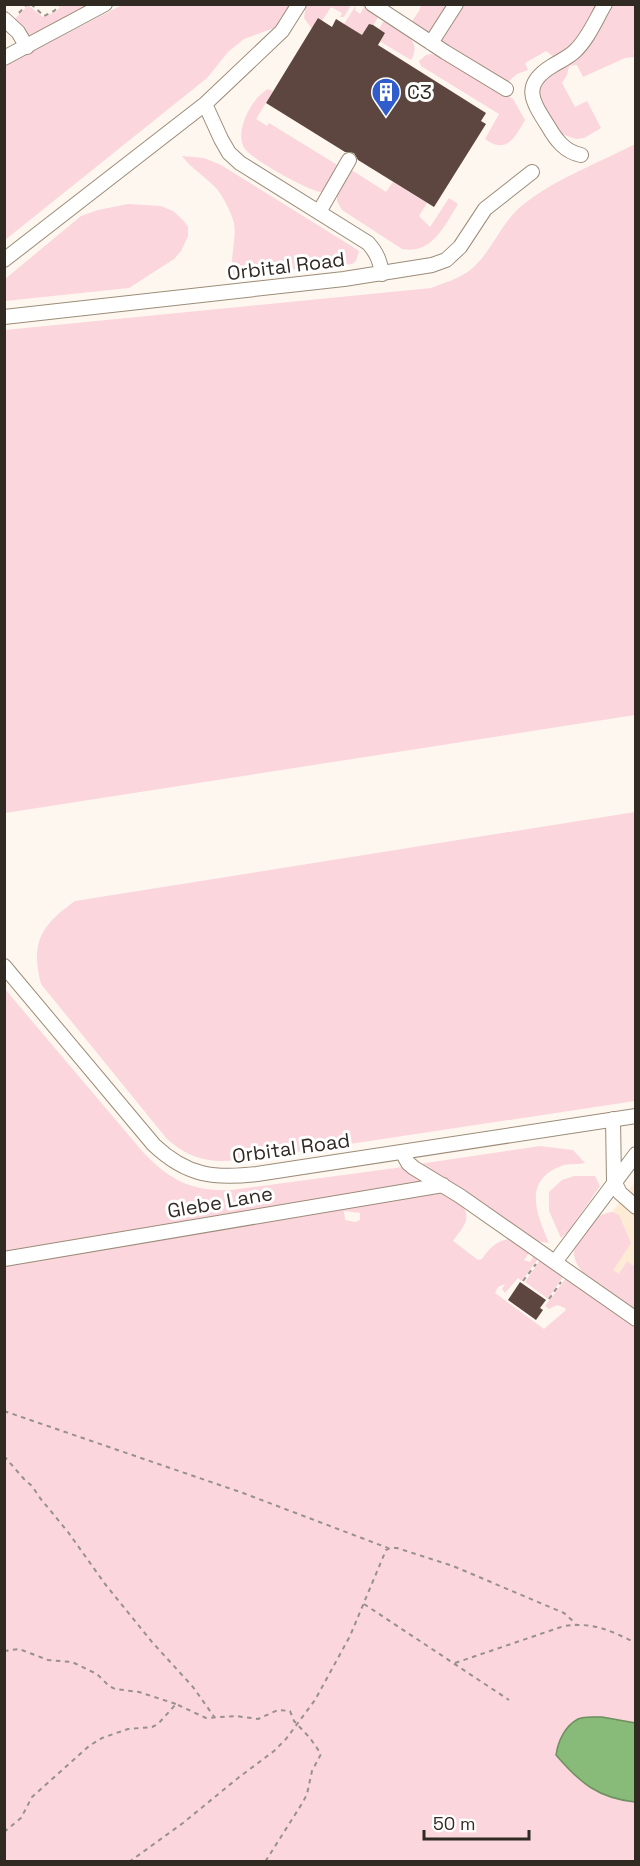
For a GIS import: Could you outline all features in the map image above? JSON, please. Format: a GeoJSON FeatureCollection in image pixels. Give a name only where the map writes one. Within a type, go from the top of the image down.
{"type":"FeatureCollection","features":[{"type":"Feature","properties":{"kind":"street"},"geometry":{"type":"LineString","coordinates":[[4,58],[105,4]]}},
{"type":"Feature","properties":{"kind":"street"},"geometry":{"type":"LineString","coordinates":[[4,260],[205,104],[282,31],[299,4]]}},
{"type":"Feature","properties":{"kind":"street"},"geometry":{"type":"LineString","coordinates":[[372,4],[506,88]]}},
{"type":"Feature","properties":{"kind":"street"},"geometry":{"type":"LineString","coordinates":[[431,43],[456,4]]}},
{"type":"Feature","properties":{"kind":"street"},"geometry":{"type":"LineString","coordinates":[[581,155],[572,154],[554,136],[535,104],[532,85],[544,71],[578,48],[605,4]]}},
{"type":"Feature","properties":{"kind":"street"},"geometry":{"type":"LineString","coordinates":[[4,20],[18,32],[27,47]]}},
{"type":"Feature","properties":{"kind":"street"},"geometry":{"type":"LineString","coordinates":[[205,104],[229,153],[240,163],[368,243],[376,251],[382,274]]}},
{"type":"Feature","properties":{"kind":"street"},"geometry":{"type":"LineString","coordinates":[[319,212],[349,160]]}},
{"type":"Feature","properties":{"kind":"street","name":"Orbital Road"},"geometry":{"type":"LineString","coordinates":[[4,317],[382,274],[432,265],[446,260],[460,247],[485,209],[532,171]]}},
{"type":"Feature","properties":{"kind":"street","name":"Orbital Road"},"geometry":{"type":"LineString","coordinates":[[4,966],[141,1131],[165,1155],[189,1170],[218,1177],[236,1177],[636,1116]]}},
{"type":"Feature","properties":{"kind":"street"},"geometry":{"type":"LineString","coordinates":[[613,1119],[615,1182],[620,1193],[636,1207]]}},
{"type":"Feature","properties":{"kind":"street"},"geometry":{"type":"LineString","coordinates":[[402,1152],[408,1163],[636,1319]]}},
{"type":"Feature","properties":{"kind":"street"},"geometry":{"type":"LineString","coordinates":[[549,1258],[615,1182],[636,1154]]}},
{"type":"Feature","properties":{"kind":"street","name":"Glebe Lane"},"geometry":{"type":"LineString","coordinates":[[4,1258],[443,1185]]}},
{"type":"Feature","properties":{"kind":"path"},"geometry":{"type":"LineString","coordinates":[[31,4],[44,16],[61,4]]}},
{"type":"Feature","properties":{"kind":"path"},"geometry":{"type":"LineString","coordinates":[[524,1281],[549,1258]]}},
{"type":"Feature","properties":{"kind":"path"},"geometry":{"type":"LineString","coordinates":[[549,1299],[569,1272]]}},
{"type":"Feature","properties":{"kind":"path"},"geometry":{"type":"LineString","coordinates":[[4,1411],[243,1493],[388,1548],[408,1551],[453,1566],[564,1613],[576,1624]]}},
{"type":"Feature","properties":{"kind":"path"},"geometry":{"type":"LineString","coordinates":[[4,1456],[32,1486],[105,1584],[193,1687],[215,1718]]}},
{"type":"Feature","properties":{"kind":"path"},"geometry":{"type":"LineString","coordinates":[[129,1862],[183,1823],[274,1751],[298,1725],[350,1636],[381,1557],[388,1548]]}},
{"type":"Feature","properties":{"kind":"path"},"geometry":{"type":"LineString","coordinates":[[364,1603],[509,1700]]}},
{"type":"Feature","properties":{"kind":"path"},"geometry":{"type":"LineString","coordinates":[[455,1663],[576,1624],[594,1625],[636,1643]]}},
{"type":"Feature","properties":{"kind":"path"},"geometry":{"type":"LineString","coordinates":[[4,1651],[19,1649],[48,1660],[72,1662],[92,1670],[115,1689],[139,1692],[176,1704],[206,1718],[258,1719],[278,1710],[290,1711],[321,1754],[312,1771],[307,1794],[265,1862]]}},
{"type":"Feature","properties":{"kind":"path"},"geometry":{"type":"LineString","coordinates":[[4,1832],[21,1818],[32,1797],[88,1746],[102,1738],[128,1729],[153,1727],[176,1704]]}},
{"type":"Feature","properties":{"kind":"shaded area"},"geometry":{"type":"Polygon","coordinates":[[[28,5],[43,17],[55,12],[63,5],[94,5],[31,38],[14,20],[28,5]]]}},
{"type":"Feature","properties":{"kind":"shaded area"},"geometry":{"type":"Polygon","coordinates":[[[122,5],[293,5],[277,27],[244,39],[228,52],[207,78],[5,240],[4,66],[122,5]]]}},
{"type":"Feature","properties":{"kind":"shaded area"},"geometry":{"type":"Polygon","coordinates":[[[306,5],[351,5],[344,17],[340,17],[342,13],[331,7],[322,21],[312,29],[304,18],[306,5]]]}},
{"type":"Feature","properties":{"kind":"shaded area"},"geometry":{"type":"Polygon","coordinates":[[[356,5],[355,10],[360,14],[364,7],[360,5],[362,5],[375,12],[378,17],[373,26],[362,35],[344,24],[356,5]]]}},
{"type":"Feature","properties":{"kind":"shaded area"},"geometry":{"type":"Polygon","coordinates":[[[421,5],[453,5],[431,35],[412,21],[421,5]]]}},
{"type":"Feature","properties":{"kind":"shaded area"},"geometry":{"type":"Polygon","coordinates":[[[459,5],[598,5],[580,34],[562,53],[555,58],[546,51],[525,63],[528,70],[517,74],[508,82],[440,42],[439,35],[459,5]]]}},
{"type":"Feature","properties":{"kind":"shaded area"},"geometry":{"type":"Polygon","coordinates":[[[614,5],[635,5],[635,49],[633,51],[635,57],[625,58],[583,77],[577,65],[569,66],[562,83],[575,107],[587,101],[601,128],[584,138],[576,139],[561,134],[555,128],[539,98],[540,83],[582,52],[614,5]]]}},
{"type":"Feature","properties":{"kind":"shaded area"},"geometry":{"type":"Polygon","coordinates":[[[387,21],[404,32],[413,42],[414,53],[411,60],[376,39],[382,38],[385,33],[379,29],[383,22],[387,21]]]}},
{"type":"Feature","properties":{"kind":"shaded area"},"geometry":{"type":"Polygon","coordinates":[[[431,54],[447,58],[513,99],[525,120],[510,142],[499,145],[485,139],[499,114],[421,66],[419,61],[431,54]]]}},
{"type":"Feature","properties":{"kind":"shaded area"},"geometry":{"type":"Polygon","coordinates":[[[268,89],[273,91],[256,119],[267,126],[269,123],[339,166],[322,192],[306,187],[282,174],[258,160],[245,149],[241,134],[246,116],[256,100],[268,89]]]}},
{"type":"Feature","properties":{"kind":"shaded area"},"geometry":{"type":"Polygon","coordinates":[[[635,144],[635,715],[5,813],[5,330],[431,288],[469,271],[489,249],[511,216],[545,189],[635,144]]]}},
{"type":"Feature","properties":{"kind":"shaded area"},"geometry":{"type":"Polygon","coordinates":[[[182,156],[204,158],[221,165],[359,251],[356,261],[352,264],[233,275],[235,230],[231,214],[216,188],[182,156]]]}},
{"type":"Feature","properties":{"kind":"shaded area"},"geometry":{"type":"Polygon","coordinates":[[[350,169],[386,192],[393,182],[427,203],[419,216],[430,227],[449,198],[458,204],[442,229],[429,243],[412,250],[402,249],[342,210],[337,201],[337,192],[350,169]]]}},
{"type":"Feature","properties":{"kind":"shaded area"},"geometry":{"type":"Polygon","coordinates":[[[128,204],[161,206],[173,211],[183,220],[188,227],[188,236],[181,251],[174,259],[129,288],[5,301],[5,279],[81,216],[128,204]]]}},
{"type":"Feature","properties":{"kind":"shaded area"},"geometry":{"type":"Polygon","coordinates":[[[635,812],[635,1101],[250,1159],[216,1161],[187,1153],[167,1139],[41,984],[37,956],[42,935],[54,918],[75,901],[635,812]]]}},
{"type":"Feature","properties":{"kind":"shaded area"},"geometry":{"type":"Polygon","coordinates":[[[4,988],[142,1151],[161,1169],[181,1182],[204,1189],[231,1190],[403,1167],[424,1182],[5,1255],[4,988]]]}},
{"type":"Feature","properties":{"kind":"shaded area"},"geometry":{"type":"Polygon","coordinates":[[[540,1146],[573,1150],[585,1163],[561,1166],[549,1172],[541,1180],[537,1190],[537,1210],[549,1243],[536,1241],[419,1164],[540,1146]]]}},
{"type":"Feature","properties":{"kind":"shaded area"},"geometry":{"type":"Polygon","coordinates":[[[574,1176],[595,1176],[600,1186],[568,1232],[561,1238],[549,1211],[549,1192],[562,1180],[574,1176]]]}},
{"type":"Feature","properties":{"kind":"shaded area"},"geometry":{"type":"Polygon","coordinates":[[[635,1182],[635,1312],[586,1277],[576,1263],[574,1251],[600,1215],[612,1212],[635,1182]]]}},
{"type":"Feature","properties":{"kind":"shaded area"},"geometry":{"type":"Polygon","coordinates":[[[437,1191],[452,1198],[465,1210],[465,1223],[453,1241],[478,1260],[482,1259],[497,1243],[510,1239],[530,1252],[524,1260],[530,1262],[534,1256],[538,1259],[522,1281],[518,1278],[505,1293],[502,1289],[505,1284],[498,1287],[495,1293],[544,1329],[566,1310],[557,1305],[549,1309],[545,1306],[566,1278],[635,1326],[635,1861],[5,1861],[5,1261],[437,1191]],[[344,1211],[345,1220],[355,1222],[360,1220],[360,1213],[344,1211]]]}},
{"type":"Feature","properties":{"kind":"shaded area"},"geometry":{"type":"Polygon","coordinates":[[[612,1212],[619,1215],[631,1243],[613,1270],[619,1274],[627,1261],[635,1267],[635,1312],[597,1286],[580,1269],[575,1260],[575,1247],[589,1226],[598,1217],[612,1212]]]}},
{"type":"Feature","properties":{"kind":"shaded area"},"geometry":{"type":"Polygon","coordinates":[[[540,1260],[563,1277],[548,1299],[525,1282],[540,1260]]]}},
{"type":"Feature","properties":{"kind":"shaded area"},"geometry":{"type":"Polygon","coordinates":[[[583,1717],[602,1717],[635,1723],[635,1802],[600,1793],[573,1774],[556,1755],[563,1734],[573,1722],[583,1717]]]}},
{"type":"Feature","properties":{"kind":"building","name":"C3"},"geometry":{"type":"Polygon","coordinates":[[[318,18],[332,27],[336,19],[362,35],[369,24],[373,25],[385,33],[378,45],[486,113],[481,121],[486,124],[434,207],[358,160],[354,153],[345,152],[266,103],[318,18]]]}},
{"type":"Feature","properties":{"kind":"building"},"geometry":{"type":"Polygon","coordinates":[[[520,1282],[546,1300],[536,1320],[508,1300],[520,1282]]]}},
{"type":"Feature","properties":{"kind":"place","name":"C3"},"geometry":{"type":"Point","coordinates":[386,118]}}]}
